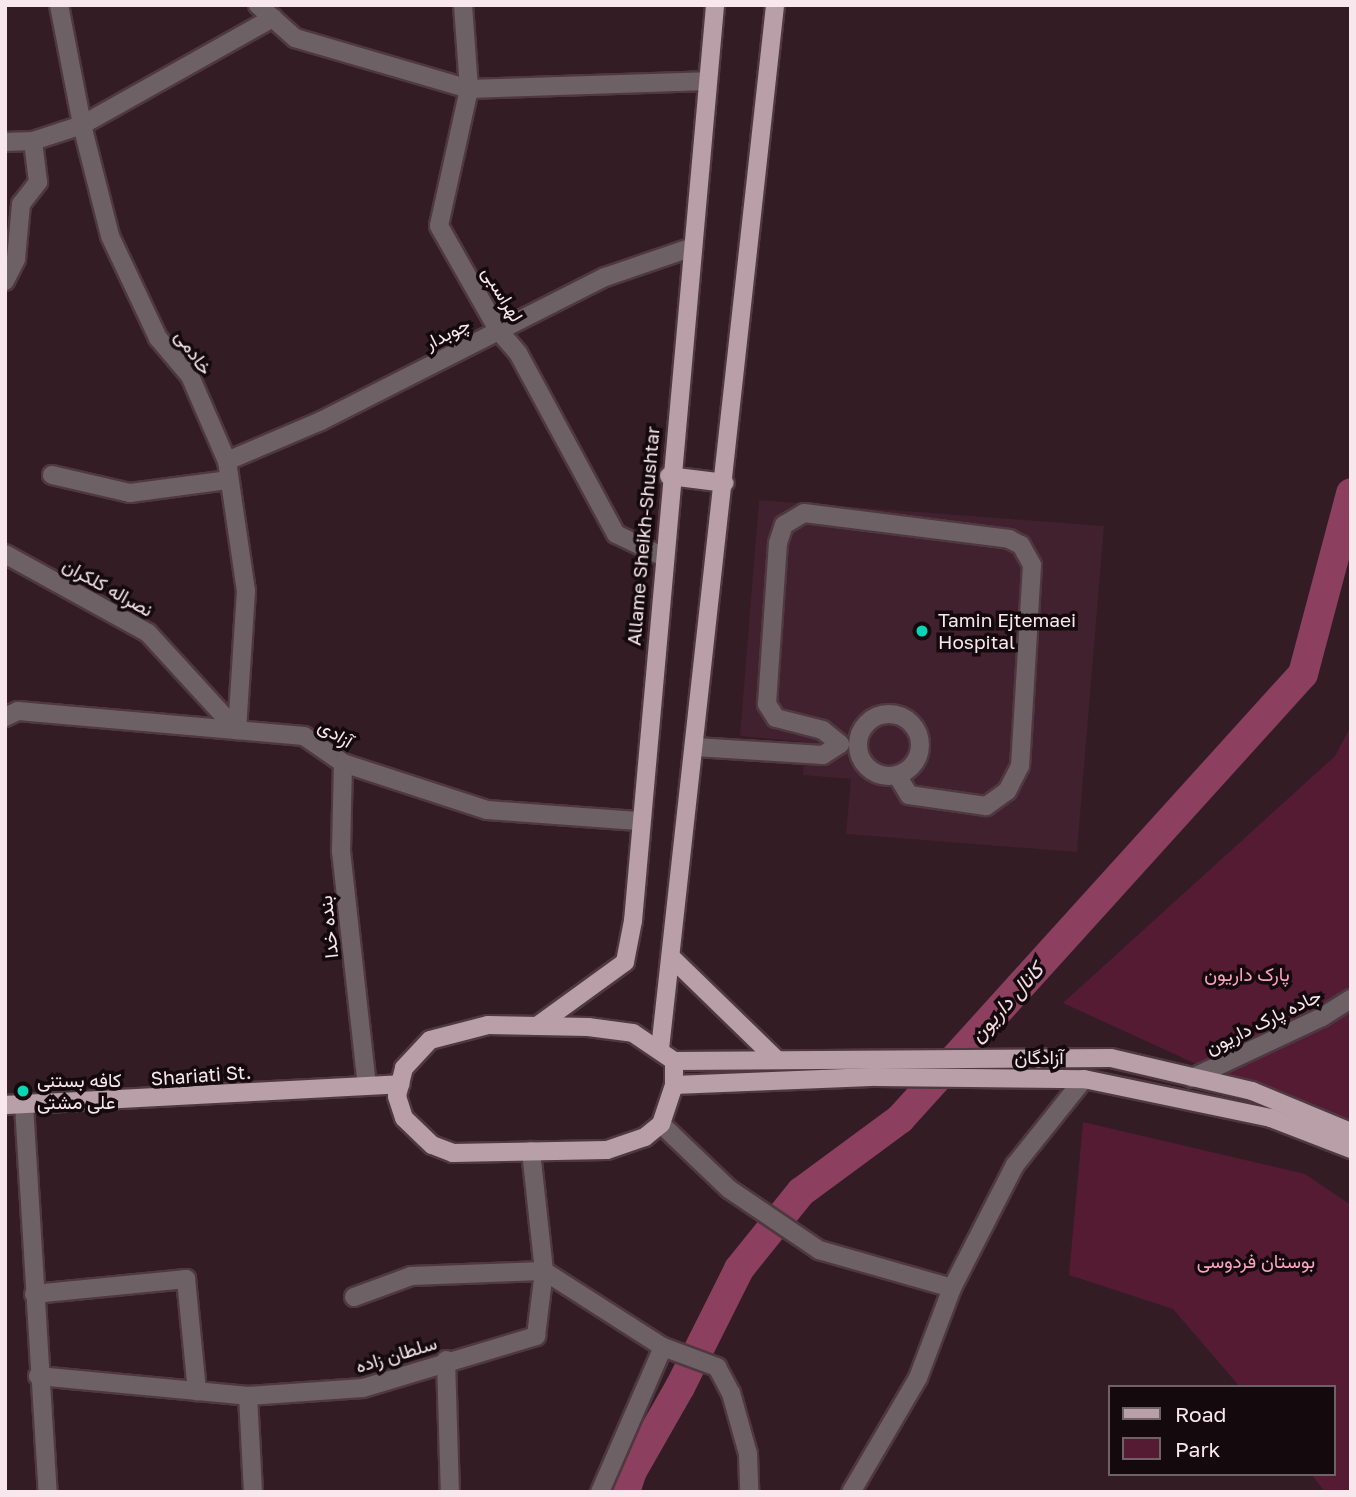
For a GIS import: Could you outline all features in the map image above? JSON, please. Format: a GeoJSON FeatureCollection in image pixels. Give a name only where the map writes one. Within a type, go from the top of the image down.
{"type":"FeatureCollection","features":[{"type":"Feature","properties":{"kind":"main road","name":"Allame Sheikh-Shushtar"},"geometry":{"type":"LineString","coordinates":[[537,1026],[625,962],[633,921],[638,821],[705,81],[715,5]]}},
{"type":"Feature","properties":{"kind":"main road"},"geometry":{"type":"LineString","coordinates":[[660,1049],[725,483],[775,5]]}},
{"type":"Feature","properties":{"kind":"main road"},"geometry":{"type":"LineString","coordinates":[[669,476],[725,483]]}},
{"type":"Feature","properties":{"kind":"main road"},"geometry":{"type":"LineString","coordinates":[[671,957],[776,1059]]}},
{"type":"Feature","properties":{"kind":"main road"},"geometry":{"type":"LineString","coordinates":[[488,1026],[537,1026],[633,1033],[660,1049],[674,1061],[674,1085],[661,1124],[645,1137],[607,1150],[453,1153],[432,1145],[404,1118],[397,1096],[409,1060],[430,1040],[488,1026]]}},
{"type":"Feature","properties":{"kind":"main road","name":"آزادگان"},"geometry":{"type":"LineString","coordinates":[[674,1061],[1111,1058],[1252,1091],[1351,1132]]}},
{"type":"Feature","properties":{"kind":"main road","name":"آزادگان"},"geometry":{"type":"LineString","coordinates":[[674,1085],[877,1077],[1084,1079],[1271,1118],[1351,1149]]}},
{"type":"Feature","properties":{"kind":"main road","name":"Shariati St."},"geometry":{"type":"LineString","coordinates":[[5,1105],[400,1084]]}},
{"type":"Feature","properties":{"kind":"street","name":"خادمی"},"geometry":{"type":"LineString","coordinates":[[59,5],[82,125],[110,236],[158,338],[190,376],[227,461],[246,591],[237,730]]}},
{"type":"Feature","properties":{"kind":"street"},"geometry":{"type":"LineString","coordinates":[[258,5],[295,38],[469,89],[705,81]]}},
{"type":"Feature","properties":{"kind":"street","name":"لهراسبی"},"geometry":{"type":"LineString","coordinates":[[463,5],[469,89],[439,226],[498,330],[518,353],[615,534],[662,556]]}},
{"type":"Feature","properties":{"kind":"street"},"geometry":{"type":"LineString","coordinates":[[5,142],[33,141],[82,125],[272,18]]}},
{"type":"Feature","properties":{"kind":"street"},"geometry":{"type":"LineString","coordinates":[[5,281],[16,260],[22,204],[38,182],[33,141]]}},
{"type":"Feature","properties":{"kind":"street","name":"چوبدار"},"geometry":{"type":"LineString","coordinates":[[227,461],[321,421],[605,277],[690,248]]}},
{"type":"Feature","properties":{"kind":"street"},"geometry":{"type":"LineString","coordinates":[[52,475],[130,493],[229,480]]}},
{"type":"Feature","properties":{"kind":"street"},"geometry":{"type":"LineString","coordinates":[[858,747],[840,744],[823,730],[776,718],[767,704],[778,543],[784,526],[804,513],[1009,539],[1021,545],[1032,565],[1020,765],[1007,791],[986,806],[909,795],[897,775]]}},
{"type":"Feature","properties":{"kind":"street","name":"نصراله کلکران"},"geometry":{"type":"LineString","coordinates":[[5,554],[148,633],[237,730]]}},
{"type":"Feature","properties":{"kind":"street","name":"آزادی"},"geometry":{"type":"LineString","coordinates":[[5,717],[18,711],[304,736],[343,763],[487,810],[638,821]]}},
{"type":"Feature","properties":{"kind":"street"},"geometry":{"type":"LineString","coordinates":[[882,715],[900,716],[914,726],[920,743],[917,760],[897,775],[887,777],[870,771],[859,757],[858,747],[866,723],[882,715]]}},
{"type":"Feature","properties":{"kind":"street"},"geometry":{"type":"LineString","coordinates":[[695,747],[823,755],[840,744]]}},
{"type":"Feature","properties":{"kind":"street","name":"بنده خدا"},"geometry":{"type":"LineString","coordinates":[[343,763],[341,852],[367,1085]]}},
{"type":"Feature","properties":{"kind":"street","name":"جاده پارک داریون"},"geometry":{"type":"LineString","coordinates":[[1192,1078],[1322,1017],[1351,999]]}},
{"type":"Feature","properties":{"kind":"street"},"geometry":{"type":"LineString","coordinates":[[851,1492],[918,1378],[952,1288],[1015,1165],[1084,1079]]}},
{"type":"Feature","properties":{"kind":"street"},"geometry":{"type":"LineString","coordinates":[[24,1105],[38,1376],[48,1492]]}},
{"type":"Feature","properties":{"kind":"street"},"geometry":{"type":"LineString","coordinates":[[661,1124],[729,1189],[819,1250],[952,1288]]}},
{"type":"Feature","properties":{"kind":"street","name":"سلطان زاده"},"geometry":{"type":"LineString","coordinates":[[38,1376],[248,1396],[363,1388],[446,1360],[536,1336],[544,1271],[531,1151]]}},
{"type":"Feature","properties":{"kind":"street"},"geometry":{"type":"LineString","coordinates":[[354,1297],[411,1276],[544,1271],[663,1347],[717,1367],[731,1394],[748,1454],[749,1492]]}},
{"type":"Feature","properties":{"kind":"street"},"geometry":{"type":"LineString","coordinates":[[34,1294],[186,1279],[197,1391]]}},
{"type":"Feature","properties":{"kind":"street"},"geometry":{"type":"LineString","coordinates":[[600,1492],[663,1347]]}},
{"type":"Feature","properties":{"kind":"street"},"geometry":{"type":"LineString","coordinates":[[446,1360],[450,1492]]}},
{"type":"Feature","properties":{"kind":"street"},"geometry":{"type":"LineString","coordinates":[[248,1396],[253,1492]]}},
{"type":"Feature","properties":{"kind":"shaded area","name":"Tamin Ejtemaei Hospital"},"geometry":{"type":"Polygon","coordinates":[[[759,500],[1104,526],[1077,852],[846,834],[851,779],[803,775],[805,742],[740,736],[759,500]]]}},
{"type":"Feature","properties":{"kind":"green space","name":"پارک داریون"},"geometry":{"type":"Polygon","coordinates":[[[1351,726],[1351,1135],[1063,1003],[1335,756],[1351,726]]]}},
{"type":"Feature","properties":{"kind":"green space","name":"بوستان فردوسی"},"geometry":{"type":"Polygon","coordinates":[[[1083,1122],[1305,1174],[1351,1205],[1351,1492],[1325,1492],[1313,1476],[1335,1476],[1335,1385],[1238,1385],[1173,1309],[1069,1275],[1083,1122]]]}},
{"type":"Feature","properties":{"kind":"waterway","name":"کانال داریون"},"geometry":{"type":"LineString","coordinates":[[625,1492],[632,1471],[680,1387],[739,1269],[801,1192],[900,1119],[1303,674],[1351,493]]}},
{"type":"Feature","properties":{"kind":"place","name":"Tamin Ejtemaei Hospital"},"geometry":{"type":"Point","coordinates":[922,631]}},
{"type":"Feature","properties":{"kind":"place","name":"کافه بستنی علی مشتی"},"geometry":{"type":"Point","coordinates":[23,1091]}}]}
